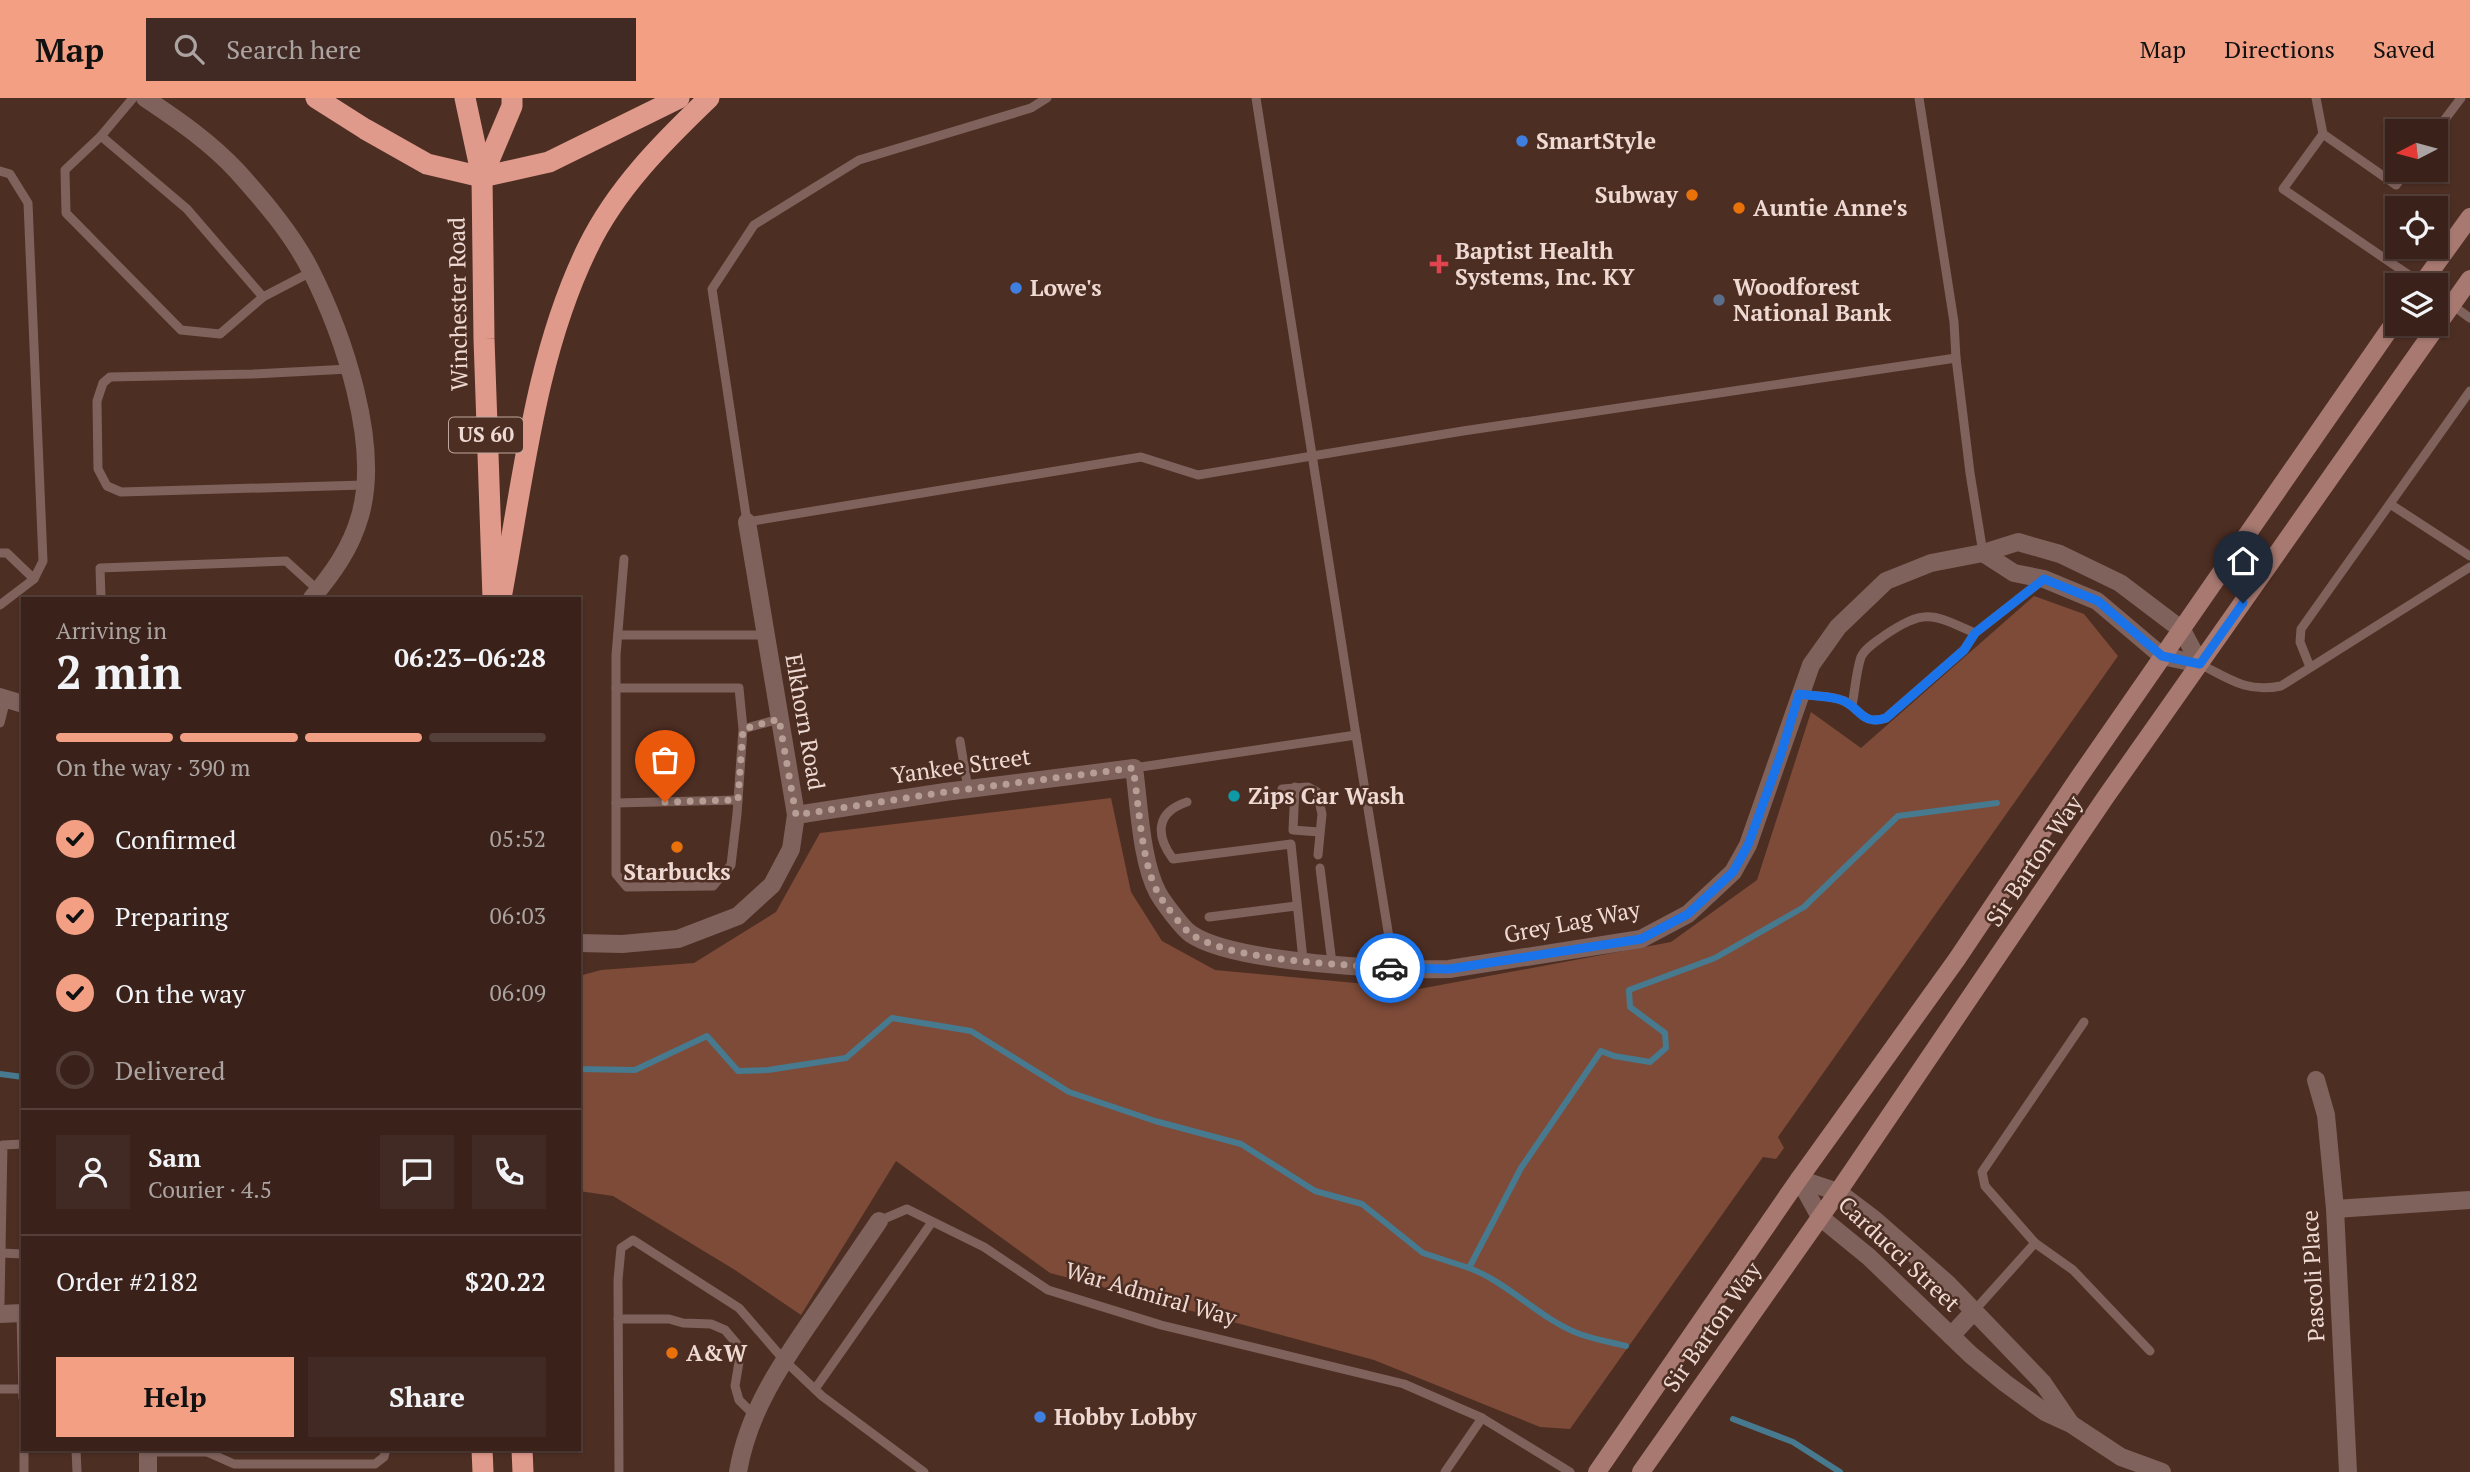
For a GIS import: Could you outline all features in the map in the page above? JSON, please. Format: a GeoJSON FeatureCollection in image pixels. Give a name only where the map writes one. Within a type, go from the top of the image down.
{"type":"FeatureCollection","features":[{"type":"Feature","properties":{"kind":"highway"},"geometry":{"type":"LineString","coordinates":[[316,98],[427,164],[482,177],[550,162],[679,98]]}},
{"type":"Feature","properties":{"kind":"highway","name":"Winchester Road"},"geometry":{"type":"LineString","coordinates":[[466,98],[482,177],[484,339],[493,597]]}},
{"type":"Feature","properties":{"kind":"highway","name":"Winchester Road"},"geometry":{"type":"LineString","coordinates":[[482,177],[512,106],[512,98]]}},
{"type":"Feature","properties":{"kind":"highway"},"geometry":{"type":"LineString","coordinates":[[501,597],[539,392],[559,315],[589,245],[621,193],[662,144],[709,98]]}},
{"type":"Feature","properties":{"kind":"highway"},"geometry":{"type":"LineString","coordinates":[[482,1451],[483,1472]]}},
{"type":"Feature","properties":{"kind":"highway"},"geometry":{"type":"LineString","coordinates":[[523,1451],[523,1472]]}},
{"type":"Feature","properties":{"kind":"main road"},"geometry":{"type":"LineString","coordinates":[[2434,273],[2470,217]]}},
{"type":"Feature","properties":{"kind":"main road","name":"Sir Barton Way"},"geometry":{"type":"LineString","coordinates":[[1641,1472],[1821,1217],[2105,798],[2470,279]]}},
{"type":"Feature","properties":{"kind":"main road","name":"Sir Barton Way"},"geometry":{"type":"LineString","coordinates":[[1597,1472],[1952,965],[2162,656],[2385,336]]}},
{"type":"Feature","properties":{"kind":"street"},"geometry":{"type":"LineString","coordinates":[[145,98],[193,130],[236,170],[279,221],[311,272],[333,320],[349,369],[363,433],[364,485],[361,514],[350,545],[316,595]]}},
{"type":"Feature","properties":{"kind":"street","name":"Elkhorn Road"},"geometry":{"type":"LineString","coordinates":[[581,943],[622,944],[678,939],[738,916],[772,885],[791,849],[796,815],[747,522]]}},
{"type":"Feature","properties":{"kind":"street","name":"Grey Lag Way"},"geometry":{"type":"LineString","coordinates":[[1133,768],[1147,861],[1158,893],[1190,934],[1230,950],[1303,960],[1394,968],[1449,969],[1641,939],[1688,914],[1733,872],[1748,845],[1811,665],[1839,627],[1886,581],[1931,563],[1983,553],[2018,542],[2060,554],[2120,583],[2182,630],[2200,664]]}},
{"type":"Feature","properties":{"kind":"street"},"geometry":{"type":"LineString","coordinates":[[1983,553],[2014,573],[2044,579],[2098,601],[2162,656],[2200,664]]}},
{"type":"Feature","properties":{"kind":"street","name":"Yankee Street"},"geometry":{"type":"LineString","coordinates":[[796,815],[1133,768]]}},
{"type":"Feature","properties":{"kind":"street","name":"Pascoli Place"},"geometry":{"type":"LineString","coordinates":[[2316,1080],[2326,1115],[2334,1209],[2348,1472]]}},
{"type":"Feature","properties":{"kind":"street","name":"Carducci Street"},"geometry":{"type":"LineString","coordinates":[[1800,1179],[1838,1192],[1921,1260],[2043,1383],[2071,1424]]}},
{"type":"Feature","properties":{"kind":"street","name":"Carducci Street"},"geometry":{"type":"LineString","coordinates":[[1800,1179],[1821,1217],[1869,1257],[1988,1369],[2045,1412],[2071,1424],[2121,1457],[2162,1472]]}},
{"type":"Feature","properties":{"kind":"street"},"geometry":{"type":"LineString","coordinates":[[2334,1209],[2470,1200]]}},
{"type":"Feature","properties":{"kind":"street","name":"War Admiral Way"},"geometry":{"type":"LineString","coordinates":[[738,1472],[743,1444],[754,1415],[784,1360],[879,1222]]}},
{"type":"Feature","properties":{"kind":"street","name":"Carducci Street"},"geometry":{"type":"LineString","coordinates":[[1951,1336],[1974,1311]]}},
{"type":"Feature","properties":{"kind":"street"},"geometry":{"type":"LineString","coordinates":[[0,1314],[21,1314]]}},
{"type":"Feature","properties":{"kind":"street"},"geometry":{"type":"LineString","coordinates":[[148,1451],[148,1472]]}},
{"type":"Feature","properties":{"kind":"lane"},"geometry":{"type":"LineString","coordinates":[[132,98],[101,136],[65,170],[66,213],[181,330],[220,334],[263,296],[311,272]]}},
{"type":"Feature","properties":{"kind":"lane"},"geometry":{"type":"LineString","coordinates":[[1047,98],[1031,108],[859,160],[754,225],[712,289],[747,522],[1140,457],[1198,475],[1500,425],[1956,358]]}},
{"type":"Feature","properties":{"kind":"lane"},"geometry":{"type":"LineString","coordinates":[[1256,98],[1394,968]]}},
{"type":"Feature","properties":{"kind":"lane"},"geometry":{"type":"LineString","coordinates":[[1919,98],[1954,322],[1970,473],[1983,553]]}},
{"type":"Feature","properties":{"kind":"lane"},"geometry":{"type":"LineString","coordinates":[[2316,98],[2323,134],[2385,177]]}},
{"type":"Feature","properties":{"kind":"lane"},"geometry":{"type":"LineString","coordinates":[[2445,119],[2461,98]]}},
{"type":"Feature","properties":{"kind":"lane"},"geometry":{"type":"LineString","coordinates":[[2323,134],[2283,189],[2405,273]]}},
{"type":"Feature","properties":{"kind":"lane"},"geometry":{"type":"LineString","coordinates":[[101,136],[187,209],[263,296]]}},
{"type":"Feature","properties":{"kind":"lane"},"geometry":{"type":"LineString","coordinates":[[0,171],[10,174],[27,203],[43,561],[34,579],[0,605]]}},
{"type":"Feature","properties":{"kind":"lane"},"geometry":{"type":"LineString","coordinates":[[2448,301],[2470,318]]}},
{"type":"Feature","properties":{"kind":"lane"},"geometry":{"type":"LineString","coordinates":[[349,369],[110,377],[103,383],[97,401],[98,470],[107,486],[121,492],[364,485]]}},
{"type":"Feature","properties":{"kind":"lane"},"geometry":{"type":"LineString","coordinates":[[2310,667],[2301,642],[2301,629],[2470,391]]}},
{"type":"Feature","properties":{"kind":"lane"},"geometry":{"type":"LineString","coordinates":[[2390,504],[2470,556]]}},
{"type":"Feature","properties":{"kind":"lane"},"geometry":{"type":"LineString","coordinates":[[0,553],[7,553],[34,579]]}},
{"type":"Feature","properties":{"kind":"lane"},"geometry":{"type":"LineString","coordinates":[[616,688],[739,688],[743,729],[731,864],[713,886],[627,887],[616,874],[616,688],[624,559]]}},
{"type":"Feature","properties":{"kind":"lane"},"geometry":{"type":"LineString","coordinates":[[101,597],[100,568],[286,561],[316,595]]}},
{"type":"Feature","properties":{"kind":"lane"},"geometry":{"type":"LineString","coordinates":[[2200,664],[2234,682],[2261,690],[2281,686],[2470,567]]}},
{"type":"Feature","properties":{"kind":"lane"},"geometry":{"type":"LineString","coordinates":[[1799,694],[1840,699],[1875,722],[1886,718],[1964,650],[1975,633],[2044,579]]}},
{"type":"Feature","properties":{"kind":"lane"},"geometry":{"type":"LineString","coordinates":[[1852,706],[1862,655],[1876,641],[1908,620],[1927,615],[1949,621],[1975,633]]}},
{"type":"Feature","properties":{"kind":"lane"},"geometry":{"type":"LineString","coordinates":[[618,635],[765,635]]}},
{"type":"Feature","properties":{"kind":"lane"},"geometry":{"type":"LineString","coordinates":[[0,723],[10,700]]}},
{"type":"Feature","properties":{"kind":"lane"},"geometry":{"type":"LineString","coordinates":[[743,729],[779,719]]}},
{"type":"Feature","properties":{"kind":"lane"},"geometry":{"type":"LineString","coordinates":[[1133,768],[1356,735]]}},
{"type":"Feature","properties":{"kind":"lane"},"geometry":{"type":"LineString","coordinates":[[960,741],[968,789]]}},
{"type":"Feature","properties":{"kind":"lane"},"geometry":{"type":"LineString","coordinates":[[1294,787],[1291,844],[1303,960]]}},
{"type":"Feature","properties":{"kind":"lane"},"geometry":{"type":"LineString","coordinates":[[1282,789],[1308,787],[1317,792],[1322,814],[1318,855]]}},
{"type":"Feature","properties":{"kind":"lane"},"geometry":{"type":"LineString","coordinates":[[616,803],[738,800]]}},
{"type":"Feature","properties":{"kind":"lane"},"geometry":{"type":"LineString","coordinates":[[1186,802],[1172,807],[1165,815],[1161,827],[1161,837],[1173,859],[1291,844]]}},
{"type":"Feature","properties":{"kind":"lane"},"geometry":{"type":"LineString","coordinates":[[1293,830],[1319,832]]}},
{"type":"Feature","properties":{"kind":"lane"},"geometry":{"type":"LineString","coordinates":[[1320,868],[1332,963]]}},
{"type":"Feature","properties":{"kind":"lane"},"geometry":{"type":"LineString","coordinates":[[1209,917],[1296,906]]}},
{"type":"Feature","properties":{"kind":"lane"},"geometry":{"type":"LineString","coordinates":[[2084,1022],[1982,1172],[1985,1186],[2035,1243],[2073,1270],[2150,1351]]}},
{"type":"Feature","properties":{"kind":"lane"},"geometry":{"type":"LineString","coordinates":[[0,1303],[3,1145],[21,1144]]}},
{"type":"Feature","properties":{"kind":"lane","name":"War Admiral Way"},"geometry":{"type":"LineString","coordinates":[[879,1222],[907,1209],[984,1247],[1048,1290],[1161,1325],[1404,1384],[1482,1418],[1570,1472]]}},
{"type":"Feature","properties":{"kind":"lane"},"geometry":{"type":"LineString","coordinates":[[814,1389],[932,1222]]}},
{"type":"Feature","properties":{"kind":"lane"},"geometry":{"type":"LineString","coordinates":[[619,1472],[618,1280],[621,1248],[633,1241],[739,1308],[784,1360],[814,1389],[924,1472]]}},
{"type":"Feature","properties":{"kind":"lane"},"geometry":{"type":"LineString","coordinates":[[1974,1311],[2035,1243]]}},
{"type":"Feature","properties":{"kind":"lane"},"geometry":{"type":"LineString","coordinates":[[1,1253],[21,1254]]}},
{"type":"Feature","properties":{"kind":"lane"},"geometry":{"type":"LineString","coordinates":[[618,1319],[669,1319],[683,1323],[711,1324],[725,1330],[737,1344],[739,1363],[735,1386],[738,1400],[754,1415]]}},
{"type":"Feature","properties":{"kind":"lane"},"geometry":{"type":"LineString","coordinates":[[0,1389],[21,1389]]}},
{"type":"Feature","properties":{"kind":"lane"},"geometry":{"type":"LineString","coordinates":[[1445,1472],[1482,1418]]}},
{"type":"Feature","properties":{"kind":"lane"},"geometry":{"type":"LineString","coordinates":[[24,1451],[24,1472]]}},
{"type":"Feature","properties":{"kind":"lane"},"geometry":{"type":"LineString","coordinates":[[76,1451],[77,1472]]}},
{"type":"Feature","properties":{"kind":"lane"},"geometry":{"type":"LineString","coordinates":[[209,1451],[234,1464],[374,1464],[384,1457],[386,1451]]}},
{"type":"Feature","properties":{"kind":"shaded area"},"geometry":{"type":"Polygon","coordinates":[[[2034,596],[2084,614],[2118,656],[1778,1137],[1784,1148],[1776,1159],[1763,1157],[1570,1429],[1540,1427],[1374,1360],[1050,1273],[896,1161],[801,1315],[735,1270],[613,1196],[581,1191],[581,975],[601,970],[694,963],[776,912],[820,833],[1111,798],[1131,892],[1162,941],[1215,970],[1419,989],[1671,942],[1757,880],[1811,712],[1861,748],[2034,596]]]}},
{"type":"Feature","properties":{"kind":"waterway"},"geometry":{"type":"LineString","coordinates":[[581,1069],[635,1070],[707,1036],[738,1071],[768,1070],[846,1058],[892,1018],[971,1031],[1069,1092],[1155,1121],[1241,1144],[1315,1191],[1362,1204],[1423,1253],[1469,1268],[1521,1168],[1601,1051],[1650,1062],[1666,1048],[1665,1033],[1630,1007],[1629,990],[1715,958],[1804,907],[1898,816],[1997,803]]}},
{"type":"Feature","properties":{"kind":"waterway"},"geometry":{"type":"LineString","coordinates":[[0,1074],[21,1077]]}},
{"type":"Feature","properties":{"kind":"waterway"},"geometry":{"type":"LineString","coordinates":[[1469,1268],[1497,1282],[1563,1327],[1626,1346]]}},
{"type":"Feature","properties":{"kind":"waterway"},"geometry":{"type":"LineString","coordinates":[[1733,1419],[1793,1442],[1840,1472]]}},
{"type":"Feature","properties":{"kind":"way so far"},"geometry":{"type":"LineString","coordinates":[[665,802],[738,800],[743,729],[779,719],[796,815],[945,792],[1133,768],[1147,861],[1158,893],[1190,934],[1230,950],[1390,968]]}},
{"type":"Feature","properties":{"kind":"place","name":"SmartStyle"},"geometry":{"type":"Point","coordinates":[1522,141]}},
{"type":"Feature","properties":{"kind":"place","name":"Subway"},"geometry":{"type":"Point","coordinates":[1692,195]}},
{"type":"Feature","properties":{"kind":"place","name":"Auntie Anne's"},"geometry":{"type":"Point","coordinates":[1739,208]}},
{"type":"Feature","properties":{"kind":"place","name":"Baptist Health Systems, Inc. KY"},"geometry":{"type":"Point","coordinates":[1439,264]}},
{"type":"Feature","properties":{"kind":"place","name":"Lowe's"},"geometry":{"type":"Point","coordinates":[1016,288]}},
{"type":"Feature","properties":{"kind":"place","name":"Woodforest National Bank"},"geometry":{"type":"Point","coordinates":[1719,300]}},
{"type":"Feature","properties":{"kind":"place","name":"Zips Car Wash"},"geometry":{"type":"Point","coordinates":[1234,796]}},
{"type":"Feature","properties":{"kind":"place","name":"Starbucks"},"geometry":{"type":"Point","coordinates":[677,847]}},
{"type":"Feature","properties":{"kind":"place","name":"A&W"},"geometry":{"type":"Point","coordinates":[672,1353]}},
{"type":"Feature","properties":{"kind":"place","name":"Hobby Lobby"},"geometry":{"type":"Point","coordinates":[1040,1417]}},
{"type":"Feature","properties":{"kind":"route"},"geometry":{"type":"LineString","coordinates":[[1390,968],[1449,969],[1641,939],[1688,914],[1733,872],[1748,845],[1780,757],[1799,694],[1840,699],[1875,722],[1886,718],[1964,650],[1975,633],[2044,579],[2098,601],[2162,656],[2200,664],[2243,603]]}}]}
